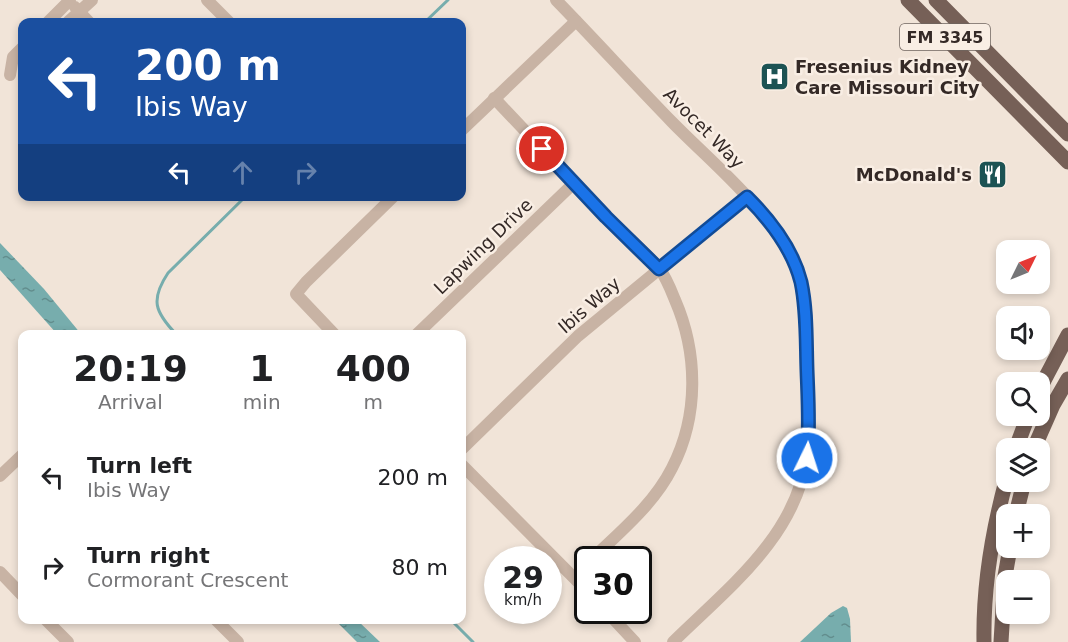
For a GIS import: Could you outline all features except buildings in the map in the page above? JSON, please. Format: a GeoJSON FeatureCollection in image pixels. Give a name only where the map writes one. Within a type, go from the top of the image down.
{"type":"FeatureCollection","features":[{"type":"Feature","properties":{"kind":"main road","name":"FM 3345"},"geometry":{"type":"LineString","coordinates":[[908,0],[1068,162]]}},
{"type":"Feature","properties":{"kind":"main road","name":"FM 3345"},"geometry":{"type":"LineString","coordinates":[[936,0],[1068,134]]}},
{"type":"Feature","properties":{"kind":"main road"},"geometry":{"type":"LineString","coordinates":[[924,15],[936,0]]}},
{"type":"Feature","properties":{"kind":"main road"},"geometry":{"type":"LineString","coordinates":[[1006,99],[1019,85]]}},
{"type":"Feature","properties":{"kind":"main road"},"geometry":{"type":"LineString","coordinates":[[1048,372],[1068,334]]}},
{"type":"Feature","properties":{"kind":"main road"},"geometry":{"type":"LineString","coordinates":[[1038,438],[1068,379]]}},
{"type":"Feature","properties":{"kind":"main road"},"geometry":{"type":"LineString","coordinates":[[984,642],[986,585],[1003,492]]}},
{"type":"Feature","properties":{"kind":"main road"},"geometry":{"type":"LineString","coordinates":[[1001,642],[1004,585],[1008,558]]}},
{"type":"Feature","properties":{"kind":"street"},"geometry":{"type":"LineString","coordinates":[[52,18],[69,0],[85,18]]}},
{"type":"Feature","properties":{"kind":"street"},"geometry":{"type":"LineString","coordinates":[[73,18],[92,0]]}},
{"type":"Feature","properties":{"kind":"street"},"geometry":{"type":"LineString","coordinates":[[207,0],[225,18]]}},
{"type":"Feature","properties":{"kind":"street","name":"Avocet Way"},"geometry":{"type":"LineString","coordinates":[[556,0],[758,207],[785,244],[801,280],[805,321],[809,436],[807,458],[799,490],[787,519],[768,547],[673,642]]}},
{"type":"Feature","properties":{"kind":"street"},"geometry":{"type":"LineString","coordinates":[[466,126],[576,21]]}},
{"type":"Feature","properties":{"kind":"street"},"geometry":{"type":"LineString","coordinates":[[18,52],[13,57],[10,75],[18,68]]}},
{"type":"Feature","properties":{"kind":"street"},"geometry":{"type":"LineString","coordinates":[[494,98],[659,269],[679,309],[686,334],[693,390],[690,414],[680,450],[672,469],[657,492],[605,546]]}},
{"type":"Feature","properties":{"kind":"street","name":"Lapwing Drive"},"geometry":{"type":"LineString","coordinates":[[421,330],[574,183]]}},
{"type":"Feature","properties":{"kind":"street","name":"Ibis Way"},"geometry":{"type":"LineString","coordinates":[[466,445],[578,336],[747,197]]}},
{"type":"Feature","properties":{"kind":"street"},"geometry":{"type":"LineString","coordinates":[[330,330],[296,294],[389,201]]}},
{"type":"Feature","properties":{"kind":"street"},"geometry":{"type":"LineString","coordinates":[[0,476],[18,459]]}},
{"type":"Feature","properties":{"kind":"street"},"geometry":{"type":"LineString","coordinates":[[466,469],[574,577]]}},
{"type":"Feature","properties":{"kind":"street"},"geometry":{"type":"LineString","coordinates":[[0,572],[18,591]]}},
{"type":"Feature","properties":{"kind":"street"},"geometry":{"type":"LineString","coordinates":[[50,624],[68,642]]}},
{"type":"Feature","properties":{"kind":"street"},"geometry":{"type":"LineString","coordinates":[[220,624],[238,642]]}},
{"type":"Feature","properties":{"kind":"street"},"geometry":{"type":"LineString","coordinates":[[619,624],[635,642]]}},
{"type":"Feature","properties":{"kind":"water"},"geometry":{"type":"Polygon","coordinates":[[[0,243],[44,289],[78,330],[53,330],[0,270],[0,243]]]}},
{"type":"Feature","properties":{"kind":"water"},"geometry":{"type":"Polygon","coordinates":[[[843,606],[847,608],[850,619],[851,642],[800,642],[831,613],[843,606]]]}},
{"type":"Feature","properties":{"kind":"water"},"geometry":{"type":"Polygon","coordinates":[[[339,624],[361,624],[380,642],[357,642],[339,624]]]}},
{"type":"Feature","properties":{"kind":"waterway"},"geometry":{"type":"LineString","coordinates":[[429,18],[448,0]]}},
{"type":"Feature","properties":{"kind":"waterway"},"geometry":{"type":"LineString","coordinates":[[173,330],[163,319],[157,305],[162,282],[168,273],[241,201]]}},
{"type":"Feature","properties":{"kind":"waterway"},"geometry":{"type":"LineString","coordinates":[[455,624],[473,642]]}},
{"type":"Feature","properties":{"kind":"place","name":"Fresenius Kidney Care Missouri City"},"geometry":{"type":"Point","coordinates":[774,76]}},
{"type":"Feature","properties":{"kind":"place","name":"McDonald's"},"geometry":{"type":"Point","coordinates":[993,174]}},
{"type":"Feature","properties":{"kind":"route"},"geometry":{"type":"LineString","coordinates":[[542,149],[659,269],[747,197],[758,207],[785,244],[801,280],[805,309],[809,436],[807,458]]}}]}
